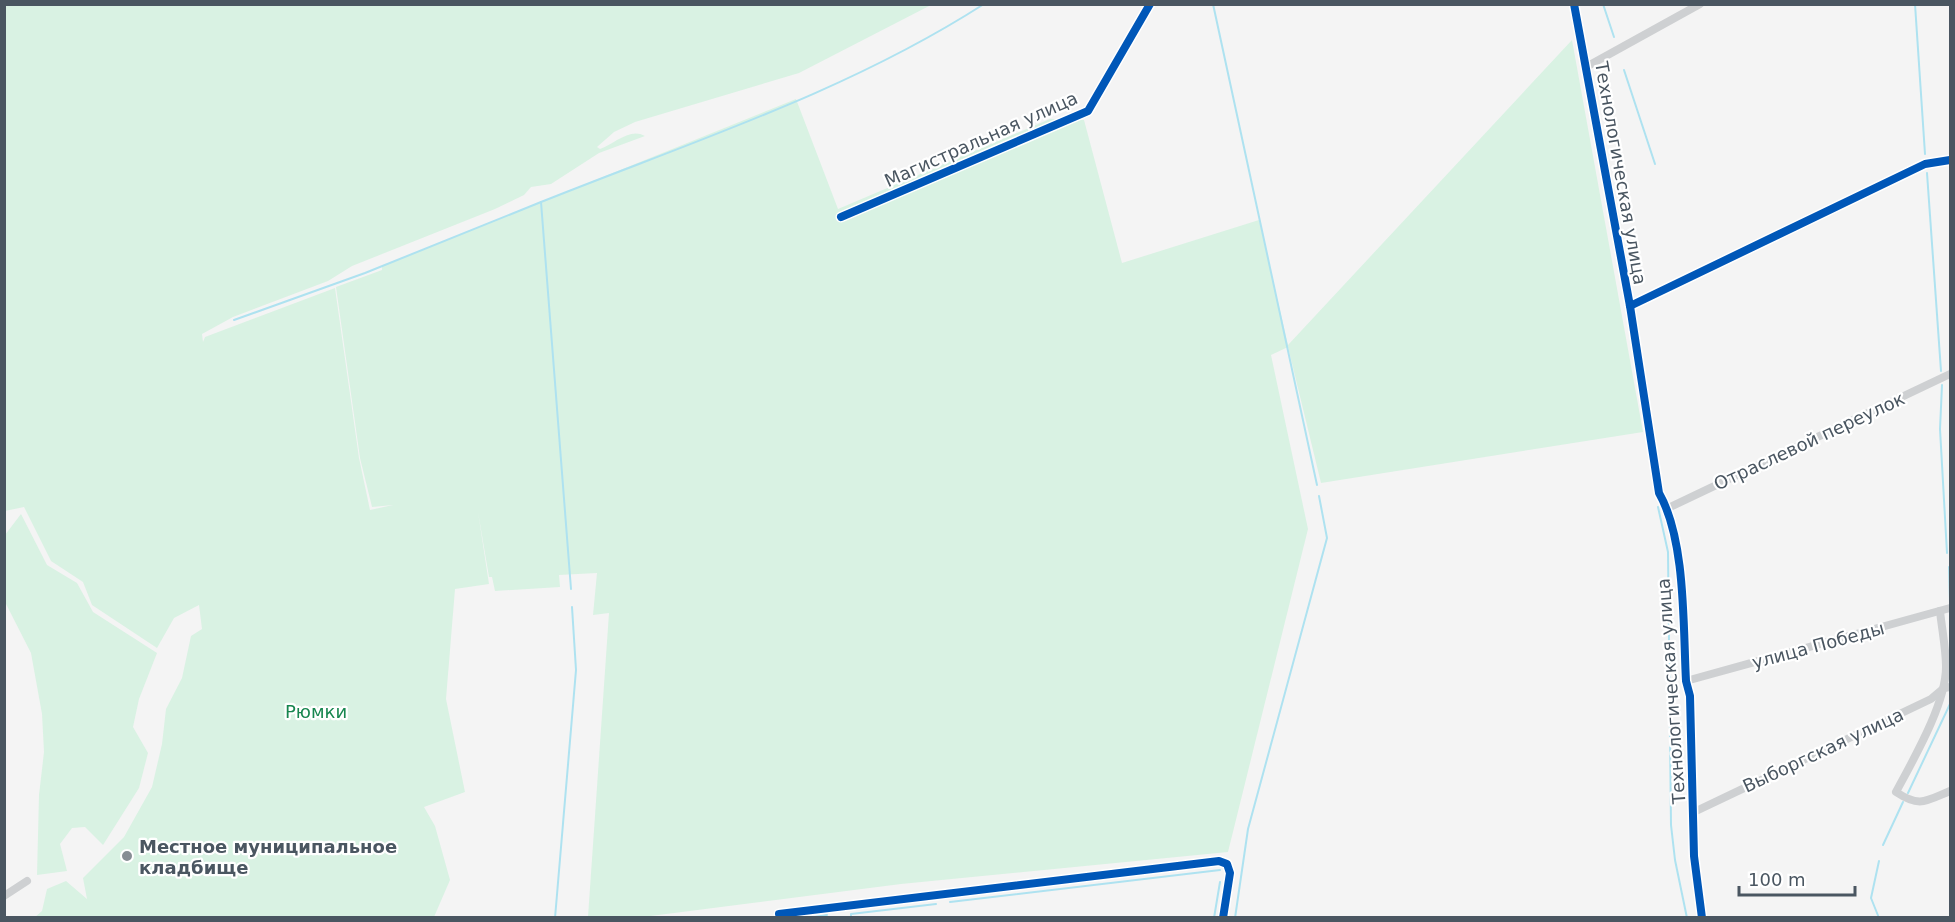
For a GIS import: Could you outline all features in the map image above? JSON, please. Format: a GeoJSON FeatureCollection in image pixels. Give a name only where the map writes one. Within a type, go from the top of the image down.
{"type":"FeatureCollection","features":[{"type":"Feature","properties":{"kind":"street","name":"Магистральная улица"},"geometry":{"type":"LineString","coordinates":[[841,217],[1088,111],[1150,4]]}},
{"type":"Feature","properties":{"kind":"street","name":"Технологическая улица"},"geometry":{"type":"LineString","coordinates":[[1574,4],[1630,306],[1659,493],[1668,508],[1680,575],[1686,681],[1690,696],[1694,856],[1702,918]]}},
{"type":"Feature","properties":{"kind":"street"},"geometry":{"type":"LineString","coordinates":[[1586,67],[1700,4]]}},
{"type":"Feature","properties":{"kind":"street"},"geometry":{"type":"LineString","coordinates":[[1630,306],[1925,164],[1950,160]]}},
{"type":"Feature","properties":{"kind":"street","name":"Отраслевой переулок"},"geometry":{"type":"LineString","coordinates":[[1668,508],[1950,374]]}},
{"type":"Feature","properties":{"kind":"street","name":"улица Победы"},"geometry":{"type":"LineString","coordinates":[[1686,681],[1950,608]]}},
{"type":"Feature","properties":{"kind":"street"},"geometry":{"type":"LineString","coordinates":[[1940,611],[1947,687],[1921,746],[1896,792],[1909,801],[1921,803],[1950,791]]}},
{"type":"Feature","properties":{"kind":"street","name":"Выборгская улица"},"geometry":{"type":"LineString","coordinates":[[1694,812],[1931,699],[1947,687]]}},
{"type":"Feature","properties":{"kind":"street"},"geometry":{"type":"LineString","coordinates":[[779,914],[1220,861],[1227,864],[1230,873],[1223,918]]}},
{"type":"Feature","properties":{"kind":"street"},"geometry":{"type":"LineString","coordinates":[[4,896],[27,881]]}},
{"type":"Feature","properties":{"kind":"green space","name":"Рюмки"},"geometry":{"type":"Polygon","coordinates":[[[5,4],[931,5],[799,73],[635,122],[614,132],[597,147],[600,149],[628,135],[645,136],[599,153],[551,184],[531,187],[524,195],[495,209],[352,266],[328,281],[233,317],[202,334],[203,342],[205,337],[335,288],[359,458],[370,510],[393,505],[372,507],[360,458],[336,287],[382,270],[382,266],[796,99],[838,209],[1050,119],[1084,120],[1122,263],[1259,220],[1288,345],[1572,40],[1643,432],[1321,483],[1288,347],[1271,355],[1308,529],[1228,852],[901,884],[635,918],[588,917],[609,613],[593,615],[597,573],[559,575],[560,587],[495,591],[492,577],[489,577],[478,512],[489,584],[455,589],[446,699],[465,792],[424,807],[435,826],[450,880],[434,917],[35,917],[42,911],[47,889],[66,881],[87,899],[83,878],[124,837],[152,787],[162,744],[166,709],[182,678],[191,636],[202,629],[199,605],[174,618],[157,648],[92,605],[83,582],[51,561],[24,507],[5,511],[5,4]]]}},
{"type":"Feature","properties":{"kind":"green space"},"geometry":{"type":"Polygon","coordinates":[[[21,514],[47,565],[77,583],[93,612],[157,653],[139,699],[133,727],[148,753],[139,788],[103,845],[85,827],[72,828],[60,844],[67,871],[37,875],[39,795],[44,752],[42,714],[31,653],[4,600],[5,535],[21,514]]]}},
{"type":"Feature","properties":{"kind":"waterway"},"geometry":{"type":"LineString","coordinates":[[571,589],[541,202],[823,90],[878,64],[984,4]]}},
{"type":"Feature","properties":{"kind":"waterway"},"geometry":{"type":"LineString","coordinates":[[1213,4],[1317,485]]}},
{"type":"Feature","properties":{"kind":"waterway"},"geometry":{"type":"LineString","coordinates":[[1603,4],[1614,37]]}},
{"type":"Feature","properties":{"kind":"waterway"},"geometry":{"type":"LineString","coordinates":[[1915,4],[1925,154]]}},
{"type":"Feature","properties":{"kind":"waterway"},"geometry":{"type":"LineString","coordinates":[[1624,70],[1655,164]]}},
{"type":"Feature","properties":{"kind":"waterway"},"geometry":{"type":"LineString","coordinates":[[1927,173],[1941,371]]}},
{"type":"Feature","properties":{"kind":"waterway"},"geometry":{"type":"LineString","coordinates":[[234,320],[365,273],[541,202]]}},
{"type":"Feature","properties":{"kind":"waterway"},"geometry":{"type":"LineString","coordinates":[[1942,385],[1940,429],[1947,553]]}},
{"type":"Feature","properties":{"kind":"waterway"},"geometry":{"type":"LineString","coordinates":[[1235,918],[1248,829],[1327,538],[1319,496]]}},
{"type":"Feature","properties":{"kind":"waterway"},"geometry":{"type":"LineString","coordinates":[[1658,507],[1668,552],[1671,825],[1675,860],[1687,918]]}},
{"type":"Feature","properties":{"kind":"waterway"},"geometry":{"type":"LineString","coordinates":[[1949,567],[1950,602]]}},
{"type":"Feature","properties":{"kind":"waterway"},"geometry":{"type":"LineString","coordinates":[[555,918],[576,670],[572,607]]}},
{"type":"Feature","properties":{"kind":"waterway"},"geometry":{"type":"LineString","coordinates":[[1908,793],[1950,704]]}},
{"type":"Feature","properties":{"kind":"waterway"},"geometry":{"type":"LineString","coordinates":[[1883,845],[1903,802]]}},
{"type":"Feature","properties":{"kind":"waterway"},"geometry":{"type":"LineString","coordinates":[[1879,861],[1871,898],[1879,918]]}},
{"type":"Feature","properties":{"kind":"waterway"},"geometry":{"type":"LineString","coordinates":[[950,902],[1220,870]]}},
{"type":"Feature","properties":{"kind":"waterway"},"geometry":{"type":"LineString","coordinates":[[1214,918],[1220,882]]}},
{"type":"Feature","properties":{"kind":"waterway"},"geometry":{"type":"LineString","coordinates":[[851,918],[851,914],[936,904]]}},
{"type":"Feature","properties":{"kind":"waterway"},"geometry":{"type":"LineString","coordinates":[[809,918],[827,915]]}},
{"type":"Feature","properties":{"kind":"cycle path"},"geometry":{"type":"LineString","coordinates":[[841,217],[1088,111],[1150,4]]}},
{"type":"Feature","properties":{"kind":"cycle path"},"geometry":{"type":"LineString","coordinates":[[1574,4],[1630,306],[1659,493],[1668,512],[1679,559],[1686,681],[1690,696],[1694,856],[1702,918]]}},
{"type":"Feature","properties":{"kind":"cycle path"},"geometry":{"type":"LineString","coordinates":[[1630,306],[1925,164],[1950,160]]}},
{"type":"Feature","properties":{"kind":"cycle path"},"geometry":{"type":"LineString","coordinates":[[779,914],[1219,861],[1227,864],[1230,873],[1223,918]]}},
{"type":"Feature","properties":{"kind":"place","name":"Местное муниципальное кладбище"},"geometry":{"type":"Point","coordinates":[127,856]}}]}
